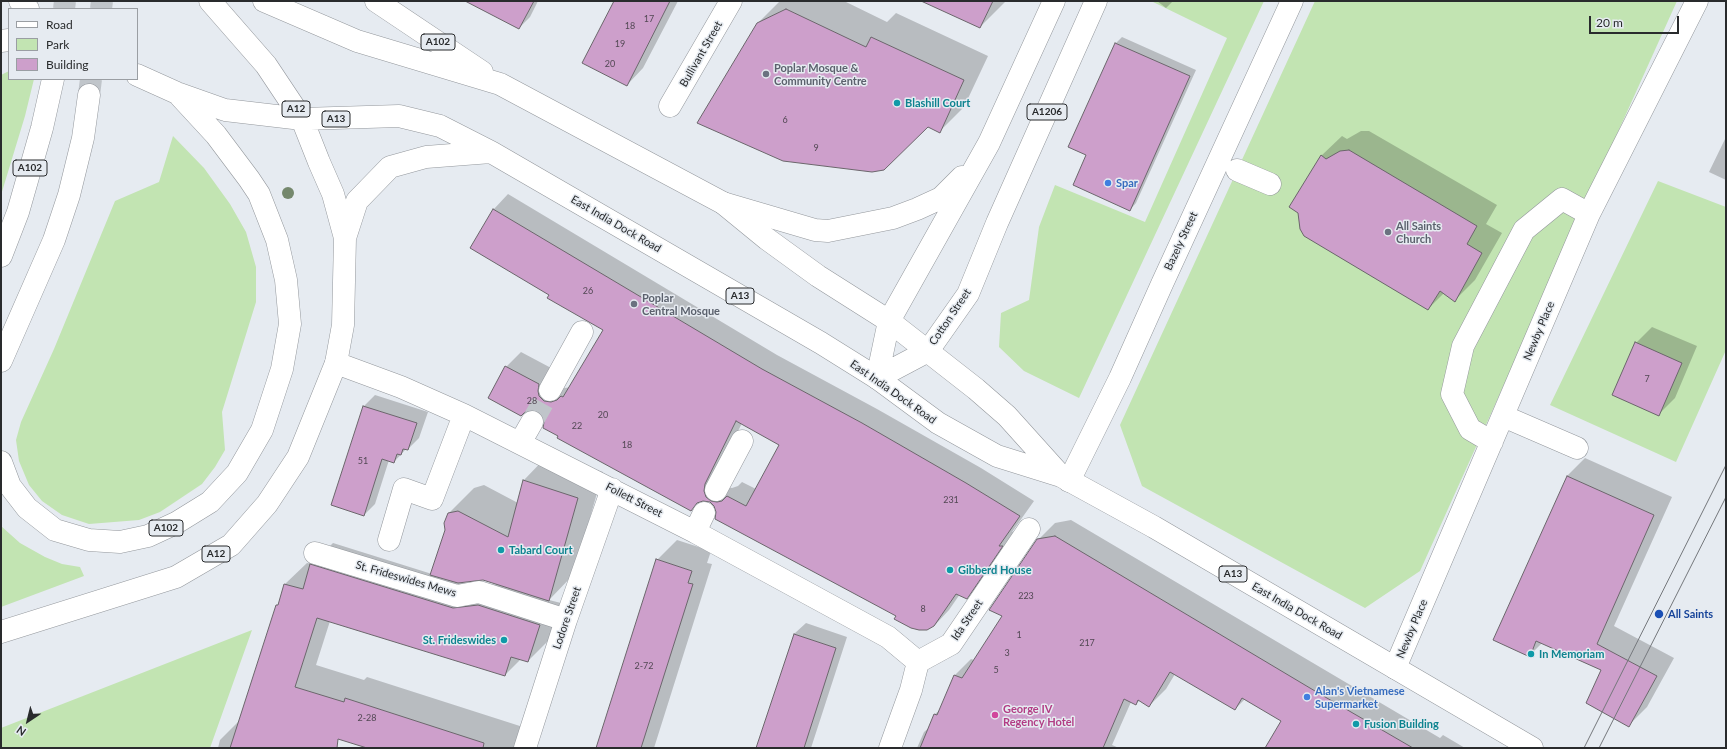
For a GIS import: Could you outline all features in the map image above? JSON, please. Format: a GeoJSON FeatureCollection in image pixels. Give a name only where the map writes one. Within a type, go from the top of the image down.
{"type":"FeatureCollection","features":[{"type":"Feature","properties":{"kind":"main road","name":"A12"},"geometry":{"type":"LineString","coordinates":[[1,632],[176,577],[232,545],[267,504],[298,457],[336,363],[343,325],[345,238],[333,194],[302,119],[266,65],[210,1]]}},
{"type":"Feature","properties":{"kind":"main road","name":"East India Dock Road"},"geometry":{"type":"LineString","coordinates":[[264,1],[357,41],[500,84],[723,203],[767,239],[818,276],[889,321],[928,351],[1007,416],[1065,478]]}},
{"type":"Feature","properties":{"kind":"main road","name":"A102"},"geometry":{"type":"LineString","coordinates":[[376,1],[500,84]]}},
{"type":"Feature","properties":{"kind":"main road","name":"Bullivant Street"},"geometry":{"type":"LineString","coordinates":[[670,106],[731,1]]}},
{"type":"Feature","properties":{"kind":"main road"},"geometry":{"type":"LineString","coordinates":[[877,378],[889,321],[989,143],[1054,1]]}},
{"type":"Feature","properties":{"kind":"main road","name":"Cotton Street"},"geometry":{"type":"LineString","coordinates":[[877,378],[928,351],[968,294],[997,223],[1096,1]]}},
{"type":"Feature","properties":{"kind":"main road","name":"Bazely Street"},"geometry":{"type":"LineString","coordinates":[[1065,478],[1120,378],[1292,1]]}},
{"type":"Feature","properties":{"kind":"main road","name":"Newby Place"},"geometry":{"type":"LineString","coordinates":[[1395,668],[1589,214],[1697,1]]}},
{"type":"Feature","properties":{"kind":"main road","name":"East India Dock Road"},"geometry":{"type":"LineString","coordinates":[[138,75],[177,93],[225,110],[302,119],[399,116],[440,126],[491,152],[814,339],[877,378],[938,423],[997,456],[1065,478],[1154,527],[1532,748]]}},
{"type":"Feature","properties":{"kind":"main road","name":"A102"},"geometry":{"type":"LineString","coordinates":[[1,256],[20,204],[42,128],[53,80]]}},
{"type":"Feature","properties":{"kind":"main road","name":"A102"},"geometry":{"type":"LineString","coordinates":[[1,462],[10,486],[27,508],[55,530],[89,540],[120,542],[148,536],[176,523],[210,502],[237,473],[262,430],[282,369],[290,324],[286,280],[277,240],[259,194],[249,179],[216,135],[177,93]]}},
{"type":"Feature","properties":{"kind":"main road"},"geometry":{"type":"LineString","coordinates":[[1,378],[3,358],[54,240],[69,195],[83,138],[89,95]]}},
{"type":"Feature","properties":{"kind":"main road"},"geometry":{"type":"LineString","coordinates":[[723,203],[815,230],[828,231],[864,225],[893,218],[941,198],[963,176],[989,143]]}},
{"type":"Feature","properties":{"kind":"main road","name":"A12"},"geometry":{"type":"LineString","coordinates":[[345,238],[357,201],[390,167],[426,157],[491,152]]}},
{"type":"Feature","properties":{"kind":"main road"},"geometry":{"type":"LineString","coordinates":[[1237,170],[1270,184]]}},
{"type":"Feature","properties":{"kind":"main road"},"geometry":{"type":"LineString","coordinates":[[1492,442],[1470,429],[1452,394],[1463,346],[1524,230],[1562,199],[1589,214]]}},
{"type":"Feature","properties":{"kind":"main road"},"geometry":{"type":"LineString","coordinates":[[550,390],[582,332]]}},
{"type":"Feature","properties":{"kind":"main road","name":"Follett Street"},"geometry":{"type":"LineString","coordinates":[[336,363],[401,387],[464,415],[612,489],[700,522],[888,637],[918,662]]}},
{"type":"Feature","properties":{"kind":"main road"},"geometry":{"type":"LineString","coordinates":[[389,540],[404,489],[432,499],[464,415]]}},
{"type":"Feature","properties":{"kind":"main road"},"geometry":{"type":"LineString","coordinates":[[1503,416],[1577,448]]}},
{"type":"Feature","properties":{"kind":"main road"},"geometry":{"type":"LineString","coordinates":[[520,443],[532,422]]}},
{"type":"Feature","properties":{"kind":"main road"},"geometry":{"type":"LineString","coordinates":[[716,490],[742,441]]}},
{"type":"Feature","properties":{"kind":"main road","name":"Lodore Street"},"geometry":{"type":"LineString","coordinates":[[525,748],[566,620],[612,489]]}},
{"type":"Feature","properties":{"kind":"main road","name":"Ida Street"},"geometry":{"type":"LineString","coordinates":[[918,662],[951,644],[1029,529]]}},
{"type":"Feature","properties":{"kind":"main road","name":"St. Frideswides Mews"},"geometry":{"type":"LineString","coordinates":[[315,553],[457,596],[479,592],[566,620]]}},
{"type":"Feature","properties":{"kind":"main road"},"geometry":{"type":"LineString","coordinates":[[890,748],[911,690],[918,662]]}},
{"type":"Feature","properties":{"kind":"green space"},"geometry":{"type":"Polygon","coordinates":[[[1151,1],[1264,1],[1079,398],[1024,371],[999,347],[1001,313],[1029,300],[1039,227],[1055,185],[1145,222],[1227,38],[1151,1]]]}},
{"type":"Feature","properties":{"kind":"green space","name":"All Saints Church"},"geometry":{"type":"Polygon","coordinates":[[[1315,1],[1677,1],[1420,571],[1365,608],[1142,486],[1120,425],[1315,1]]]}},
{"type":"Feature","properties":{"kind":"green space"},"geometry":{"type":"Polygon","coordinates":[[[8,72],[8,80],[34,80],[25,116],[1,195],[1,75],[8,72]]]}},
{"type":"Feature","properties":{"kind":"green space"},"geometry":{"type":"Polygon","coordinates":[[[173,136],[204,168],[230,204],[246,232],[256,267],[256,302],[222,412],[225,450],[215,467],[202,484],[160,512],[139,520],[89,524],[62,515],[42,501],[29,485],[19,461],[16,440],[21,422],[54,349],[115,201],[159,182],[173,136]]]}},
{"type":"Feature","properties":{"kind":"green space"},"geometry":{"type":"Polygon","coordinates":[[[1658,181],[1726,207],[1726,350],[1676,462],[1550,405],[1658,181]]]}},
{"type":"Feature","properties":{"kind":"green space"},"geometry":{"type":"Polygon","coordinates":[[[1,526],[20,543],[45,557],[62,564],[80,567],[84,576],[1,607],[1,526]]]}},
{"type":"Feature","properties":{"kind":"green space"},"geometry":{"type":"Polygon","coordinates":[[[252,630],[210,748],[1,748],[1,728],[252,630]]]}},
{"type":"Feature","properties":{"kind":"building"},"geometry":{"type":"Polygon","coordinates":[[[465,1],[534,1],[519,29],[465,1]]]}},
{"type":"Feature","properties":{"kind":"building"},"geometry":{"type":"Polygon","coordinates":[[[614,1],[670,1],[627,86],[582,63],[614,1]]]}},
{"type":"Feature","properties":{"kind":"building"},"geometry":{"type":"Polygon","coordinates":[[[921,1],[993,1],[980,28],[921,1]]]}},
{"type":"Feature","properties":{"kind":"building"},"geometry":{"type":"Polygon","coordinates":[[[786,9],[866,47],[871,37],[964,80],[940,133],[928,127],[884,170],[872,172],[783,161],[697,123],[757,23],[786,9]]]}},
{"type":"Feature","properties":{"kind":"building"},"geometry":{"type":"Polygon","coordinates":[[[1115,43],[1190,76],[1130,211],[1073,185],[1086,155],[1068,147],[1115,43]]]}},
{"type":"Feature","properties":{"kind":"building","name":"All Saints Church"},"geometry":{"type":"Polygon","coordinates":[[[1349,150],[1477,226],[1467,244],[1482,253],[1455,302],[1440,291],[1428,310],[1304,236],[1300,229],[1298,213],[1289,207],[1321,155],[1326,159],[1340,151],[1349,150]]]}},
{"type":"Feature","properties":{"kind":"building"},"geometry":{"type":"Polygon","coordinates":[[[493,209],[762,369],[862,423],[1020,516],[999,546],[1003,546],[967,599],[956,594],[934,626],[927,630],[911,628],[894,619],[896,616],[715,519],[716,512],[714,506],[710,502],[703,501],[697,503],[691,511],[557,438],[558,436],[543,428],[543,416],[538,411],[526,411],[521,416],[488,398],[505,366],[539,384],[539,396],[544,401],[551,402],[557,400],[561,396],[563,397],[603,330],[547,298],[549,295],[470,248],[493,209]],[[736,421],[705,484],[704,491],[706,497],[711,501],[717,502],[722,501],[727,496],[746,506],[779,445],[736,421]]]}},
{"type":"Feature","properties":{"kind":"building"},"geometry":{"type":"Polygon","coordinates":[[[1635,342],[1682,363],[1659,416],[1612,395],[1635,342]]]}},
{"type":"Feature","properties":{"kind":"building"},"geometry":{"type":"Polygon","coordinates":[[[363,406],[417,423],[408,450],[403,449],[401,455],[397,454],[394,463],[382,459],[364,516],[331,505],[363,406]]]}},
{"type":"Feature","properties":{"kind":"building"},"geometry":{"type":"Polygon","coordinates":[[[1567,476],[1654,515],[1597,644],[1657,676],[1629,727],[1586,703],[1601,670],[1536,641],[1530,657],[1493,640],[1567,476]]]}},
{"type":"Feature","properties":{"kind":"building","name":"Tabard Court"},"geometry":{"type":"Polygon","coordinates":[[[523,480],[578,498],[549,601],[483,580],[458,583],[430,575],[445,530],[444,523],[448,513],[458,511],[508,537],[523,480]]]}},
{"type":"Feature","properties":{"kind":"building"},"geometry":{"type":"Polygon","coordinates":[[[1055,536],[1413,748],[1265,748],[1281,721],[1242,698],[1235,710],[1170,672],[1149,707],[1138,700],[1136,705],[1124,699],[1103,748],[920,748],[934,714],[937,715],[954,675],[962,678],[1002,616],[989,610],[1037,539],[1055,536]]]}},
{"type":"Feature","properties":{"kind":"building"},"geometry":{"type":"Polygon","coordinates":[[[656,559],[692,571],[688,583],[693,584],[641,748],[596,748],[656,559]]]}},
{"type":"Feature","properties":{"kind":"building"},"geometry":{"type":"Polygon","coordinates":[[[310,564],[453,608],[478,605],[540,625],[528,662],[511,657],[505,676],[317,618],[295,687],[344,702],[345,698],[484,743],[483,748],[367,748],[338,739],[337,748],[230,748],[284,584],[303,589],[310,564]]]}},
{"type":"Feature","properties":{"kind":"building"},"geometry":{"type":"Polygon","coordinates":[[[794,634],[836,648],[804,748],[756,748],[794,634]]]}},
{"type":"Feature","properties":{"kind":"tunnel"},"geometry":{"type":"LineString","coordinates":[[64,8],[65,1]]}},
{"type":"Feature","properties":{"kind":"tunnel"},"geometry":{"type":"LineString","coordinates":[[101,8],[102,1]]}},
{"type":"Feature","properties":{"kind":"tunnel"},"geometry":{"type":"LineString","coordinates":[[89,95],[91,80]]}},
{"type":"Feature","properties":{"kind":"tunnel"},"geometry":{"type":"LineString","coordinates":[[532,422],[550,390]]}},
{"type":"Feature","properties":{"kind":"tram line"},"geometry":{"type":"LineString","coordinates":[[1584,748],[1726,465]]}},
{"type":"Feature","properties":{"kind":"tram line"},"geometry":{"type":"LineString","coordinates":[[1599,748],[1726,497]]}},
{"type":"Feature","properties":{"kind":"place","name":"Poplar Mosque & Community Centre"},"geometry":{"type":"Point","coordinates":[766,74]}},
{"type":"Feature","properties":{"kind":"place","name":"Blashill Court"},"geometry":{"type":"Point","coordinates":[897,103]}},
{"type":"Feature","properties":{"kind":"place","name":"Spar"},"geometry":{"type":"Point","coordinates":[1108,183]}},
{"type":"Feature","properties":{"kind":"place","name":"All Saints Church"},"geometry":{"type":"Point","coordinates":[1388,232]}},
{"type":"Feature","properties":{"kind":"place","name":"Poplar Central Mosque"},"geometry":{"type":"Point","coordinates":[634,304]}},
{"type":"Feature","properties":{"kind":"place","name":"Tabard Court"},"geometry":{"type":"Point","coordinates":[501,550]}},
{"type":"Feature","properties":{"kind":"place","name":"Gibberd House"},"geometry":{"type":"Point","coordinates":[950,570]}},
{"type":"Feature","properties":{"kind":"place","name":"All Saints"},"geometry":{"type":"Point","coordinates":[1659,614]}},
{"type":"Feature","properties":{"kind":"place","name":"St. Frideswides"},"geometry":{"type":"Point","coordinates":[504,640]}},
{"type":"Feature","properties":{"kind":"place","name":"In Memoriam"},"geometry":{"type":"Point","coordinates":[1531,654]}},
{"type":"Feature","properties":{"kind":"place","name":"Alan's Vietnamese Supermarket"},"geometry":{"type":"Point","coordinates":[1307,697]}},
{"type":"Feature","properties":{"kind":"place","name":"George IV Regency Hotel"},"geometry":{"type":"Point","coordinates":[995,715]}},
{"type":"Feature","properties":{"kind":"place","name":"Fusion Building"},"geometry":{"type":"Point","coordinates":[1356,724]}}]}
